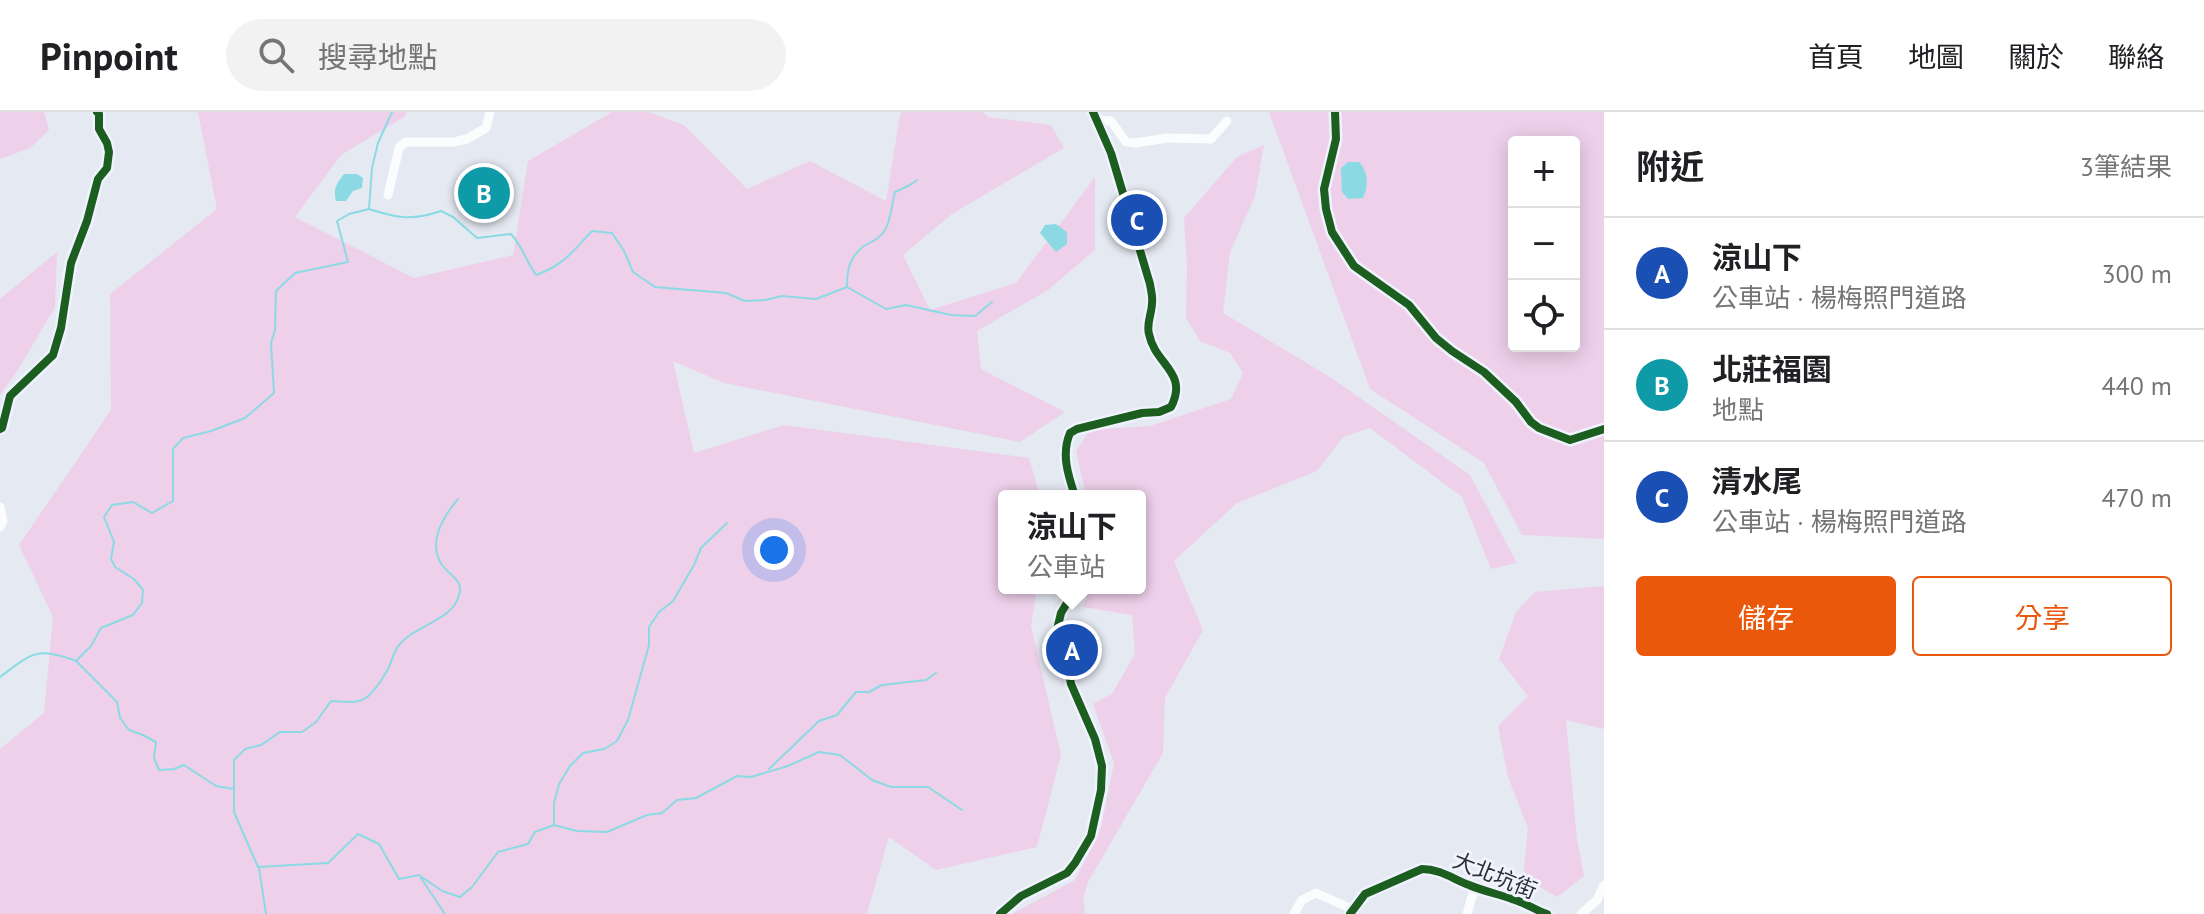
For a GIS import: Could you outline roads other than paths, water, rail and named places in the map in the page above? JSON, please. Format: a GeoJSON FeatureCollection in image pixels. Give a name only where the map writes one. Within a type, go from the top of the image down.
{"type":"FeatureCollection","features":[{"type":"Feature","properties":{"kind":"street"},"geometry":{"type":"LineString","coordinates":[[0,429],[10,396],[53,355],[61,328],[71,263],[98,179],[107,168],[109,152],[99,129],[97,112]]}},
{"type":"Feature","properties":{"kind":"street"},"geometry":{"type":"LineString","coordinates":[[388,195],[399,148],[405,142],[467,139],[486,128],[490,112]]}},
{"type":"Feature","properties":{"kind":"street"},"geometry":{"type":"LineString","coordinates":[[1335,112],[1336,139],[1324,189],[1326,209],[1332,232],[1354,266],[1409,305],[1436,338],[1484,372],[1539,428],[1570,440],[1604,429]]}},
{"type":"Feature","properties":{"kind":"street"},"geometry":{"type":"LineString","coordinates":[[1095,116],[1111,121],[1119,136],[1126,142],[1135,143],[1168,138],[1211,139],[1227,121]]}},
{"type":"Feature","properties":{"kind":"street"},"geometry":{"type":"LineString","coordinates":[[1073,490],[1065,448],[1070,433],[1142,413],[1159,412],[1171,407],[1178,391],[1176,378],[1158,354],[1149,335],[1152,305],[1150,284],[1111,153],[1095,116]]}},
{"type":"Feature","properties":{"kind":"street"},"geometry":{"type":"LineString","coordinates":[[0,507],[3,521],[0,527]]}},
{"type":"Feature","properties":{"kind":"street"},"geometry":{"type":"LineString","coordinates":[[1000,914],[1021,896],[1067,873],[1091,836],[1101,790],[1102,766],[1057,637],[1061,613],[1072,594]]}},
{"type":"Feature","properties":{"kind":"street","name":"大北坑街"},"geometry":{"type":"LineString","coordinates":[[1351,912],[1365,894],[1422,869],[1432,869],[1547,914]]}},
{"type":"Feature","properties":{"kind":"street"},"geometry":{"type":"LineString","coordinates":[[1581,914],[1597,900],[1604,885]]}},
{"type":"Feature","properties":{"kind":"street","name":"大北坑街"},"geometry":{"type":"LineString","coordinates":[[1467,914],[1472,896],[1479,889]]}},
{"type":"Feature","properties":{"kind":"street"},"geometry":{"type":"LineString","coordinates":[[1294,914],[1302,900],[1316,893],[1351,912]]}},
{"type":"Feature","properties":{"kind":"water"},"geometry":{"type":"Polygon","coordinates":[[[1348,162],[1359,162],[1366,174],[1363,198],[1348,199],[1342,192],[1341,168],[1348,162]]]}},
{"type":"Feature","properties":{"kind":"water"},"geometry":{"type":"Polygon","coordinates":[[[344,174],[357,174],[363,178],[362,188],[353,191],[346,201],[336,201],[336,187],[344,174]]]}},
{"type":"Feature","properties":{"kind":"water"},"geometry":{"type":"Polygon","coordinates":[[[1056,224],[1067,232],[1067,244],[1056,252],[1040,233],[1045,225],[1056,224]]]}},
{"type":"Feature","properties":{"kind":"waterway"},"geometry":{"type":"LineString","coordinates":[[0,677],[35,654],[52,654],[76,661],[91,646],[101,628],[133,615],[142,603],[143,590],[134,579],[115,567],[111,559],[114,542],[104,517],[112,505],[133,502],[152,513],[173,501],[173,449],[183,438],[245,418],[274,393],[271,343],[275,330],[276,291],[295,273],[348,262],[337,221],[369,209],[372,168],[378,143],[392,112]]}},
{"type":"Feature","properties":{"kind":"waterway"},"geometry":{"type":"LineString","coordinates":[[847,287],[852,259],[885,230],[895,192],[917,180]]}},
{"type":"Feature","properties":{"kind":"waterway"},"geometry":{"type":"LineString","coordinates":[[369,209],[404,217],[441,211],[453,217],[477,238],[511,234],[536,275],[561,262],[592,231],[612,233],[633,272],[655,287],[726,293],[745,301],[782,296],[816,299],[847,287],[886,309],[906,305],[951,315],[975,316],[992,302]]}},
{"type":"Feature","properties":{"kind":"waterway"},"geometry":{"type":"LineString","coordinates":[[234,788],[234,760],[245,749],[261,745],[280,732],[302,732],[316,722],[331,701],[354,702],[367,697],[382,679],[399,645],[442,617],[455,604],[460,586],[442,565],[436,548],[442,522],[458,499]]}},
{"type":"Feature","properties":{"kind":"waterway"},"geometry":{"type":"LineString","coordinates":[[554,825],[554,803],[559,784],[583,753],[604,749],[617,741],[628,720],[649,645],[649,627],[659,612],[673,601],[701,548],[727,523]]}},
{"type":"Feature","properties":{"kind":"waterway"},"geometry":{"type":"LineString","coordinates":[[76,661],[117,702],[120,718],[129,730],[156,742],[154,758],[159,770],[184,765],[216,786],[234,789],[234,812],[258,867],[328,863],[358,834],[379,844],[399,879],[419,875],[442,891],[460,897],[472,887],[498,852],[528,844],[535,832],[554,825],[577,831],[607,832],[647,815],[662,813],[677,800],[696,798],[737,776],[751,777],[788,766],[819,752],[840,755],[872,780],[891,787],[928,787],[962,810]]}},
{"type":"Feature","properties":{"kind":"waterway"},"geometry":{"type":"LineString","coordinates":[[769,769],[819,721],[837,715],[856,692],[869,692],[882,685],[926,680],[936,673]]}},
{"type":"Feature","properties":{"kind":"waterway"},"geometry":{"type":"LineString","coordinates":[[259,868],[266,914]]}},
{"type":"Feature","properties":{"kind":"waterway"},"geometry":{"type":"LineString","coordinates":[[421,878],[445,914]]}},
{"type":"Feature","properties":{"kind":"place","name":"北莊福園"},"geometry":{"type":"Point","coordinates":[484,193]}},
{"type":"Feature","properties":{"kind":"place","name":"清水尾"},"geometry":{"type":"Point","coordinates":[1137,220]}},
{"type":"Feature","properties":{"kind":"place","name":"涼山下"},"geometry":{"type":"Point","coordinates":[1072,650]}}]}
